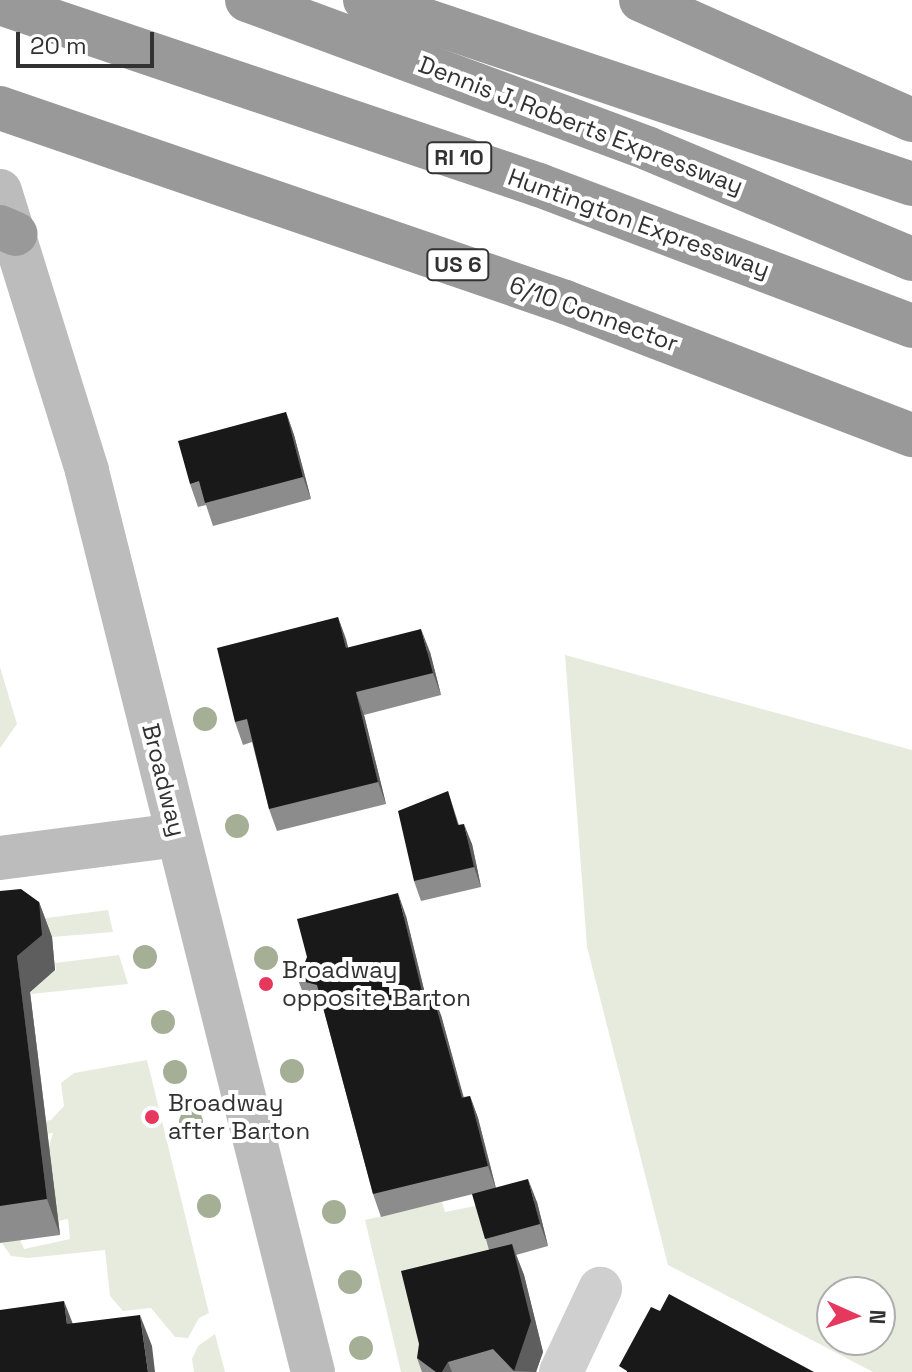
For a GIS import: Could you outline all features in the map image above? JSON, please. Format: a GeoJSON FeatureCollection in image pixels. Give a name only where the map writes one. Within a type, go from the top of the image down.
{"type":"FeatureCollection","features":[{"type":"Feature","properties":{"kind":"highway","name":"Dennis J. Roberts Expressway"},"geometry":{"type":"LineString","coordinates":[[247,0],[649,149],[912,259]]}},
{"type":"Feature","properties":{"kind":"highway"},"geometry":{"type":"LineString","coordinates":[[365,0],[912,184]]}},
{"type":"Feature","properties":{"kind":"highway"},"geometry":{"type":"LineString","coordinates":[[641,0],[912,120]]}},
{"type":"Feature","properties":{"kind":"highway","name":"Huntington Expressway"},"geometry":{"type":"LineString","coordinates":[[0,3],[539,185],[912,326]]}},
{"type":"Feature","properties":{"kind":"highway","name":"6/10 Connector"},"geometry":{"type":"LineString","coordinates":[[0,108],[550,297],[912,435]]}},
{"type":"Feature","properties":{"kind":"main road","name":"Broadway"},"geometry":{"type":"LineString","coordinates":[[0,191],[8,230],[87,471],[313,1372]]}},
{"type":"Feature","properties":{"kind":"main road"},"geometry":{"type":"LineString","coordinates":[[0,858],[177,835]]}},
{"type":"Feature","properties":{"kind":"street"},"geometry":{"type":"LineString","coordinates":[[561,1372],[600,1289]]}},
{"type":"Feature","properties":{"kind":"shaded area"},"geometry":{"type":"Polygon","coordinates":[[[565,655],[912,750],[912,1372],[873,1372],[842,1356],[896,1356],[896,1276],[816,1276],[816,1342],[668,1265],[587,947],[565,655]]]}},
{"type":"Feature","properties":{"kind":"shaded area"},"geometry":{"type":"Polygon","coordinates":[[[0,667],[17,724],[0,748],[0,667]]]}},
{"type":"Feature","properties":{"kind":"shaded area"},"geometry":{"type":"Polygon","coordinates":[[[108,910],[113,932],[52,937],[34,925],[0,924],[108,910]]]}},
{"type":"Feature","properties":{"kind":"shaded area"},"geometry":{"type":"Polygon","coordinates":[[[119,955],[128,984],[31,994],[27,983],[42,981],[56,970],[55,963],[119,955]]]}},
{"type":"Feature","properties":{"kind":"shaded area"},"geometry":{"type":"Polygon","coordinates":[[[147,1060],[209,1313],[199,1318],[188,1338],[175,1337],[151,1308],[123,1311],[110,1296],[105,1250],[28,1258],[11,1256],[2,1243],[20,1240],[24,1249],[70,1239],[68,1219],[58,1221],[48,1150],[53,1133],[0,1139],[0,1127],[51,1120],[64,1106],[61,1083],[74,1073],[147,1060]]]}},
{"type":"Feature","properties":{"kind":"shaded area"},"geometry":{"type":"Polygon","coordinates":[[[500,1201],[519,1274],[429,1372],[401,1372],[365,1220],[442,1202],[445,1212],[500,1201]]]}},
{"type":"Feature","properties":{"kind":"shaded area"},"geometry":{"type":"Polygon","coordinates":[[[215,1334],[225,1372],[194,1372],[192,1359],[198,1346],[215,1334]]]}},
{"type":"Feature","properties":{"kind":"building"},"geometry":{"type":"Polygon","coordinates":[[[286,412],[303,477],[205,503],[199,481],[190,484],[178,441],[286,412]]]}},
{"type":"Feature","properties":{"kind":"building"},"geometry":{"type":"Polygon","coordinates":[[[338,617],[346,648],[421,629],[433,673],[356,692],[378,782],[269,809],[247,719],[235,722],[217,648],[338,617]]]}},
{"type":"Feature","properties":{"kind":"building"},"geometry":{"type":"Polygon","coordinates":[[[448,791],[458,825],[464,824],[474,867],[414,881],[398,811],[448,791]]]}},
{"type":"Feature","properties":{"kind":"building"},"geometry":{"type":"Polygon","coordinates":[[[21,889],[39,902],[42,935],[17,956],[47,1199],[0,1206],[0,891],[21,889]]]}},
{"type":"Feature","properties":{"kind":"building"},"geometry":{"type":"Polygon","coordinates":[[[398,893],[423,995],[432,992],[462,1098],[470,1096],[488,1166],[373,1194],[317,985],[298,980],[307,957],[297,919],[398,893]]]}},
{"type":"Feature","properties":{"kind":"building"},"geometry":{"type":"Polygon","coordinates":[[[528,1179],[540,1224],[485,1239],[472,1194],[528,1179]]]}},
{"type":"Feature","properties":{"kind":"building"},"geometry":{"type":"Polygon","coordinates":[[[512,1244],[531,1321],[514,1371],[493,1349],[448,1362],[442,1372],[436,1372],[417,1358],[419,1344],[401,1271],[512,1244]]]}},
{"type":"Feature","properties":{"kind":"building"},"geometry":{"type":"Polygon","coordinates":[[[669,1294],[814,1372],[627,1372],[619,1366],[651,1307],[660,1311],[669,1294]]]}},
{"type":"Feature","properties":{"kind":"building"},"geometry":{"type":"Polygon","coordinates":[[[64,1301],[67,1324],[140,1315],[148,1372],[0,1372],[0,1310],[64,1301]]]}},
{"type":"Feature","properties":{"kind":"place","name":"Broadway opposite Barton"},"geometry":{"type":"Point","coordinates":[266,984]}},
{"type":"Feature","properties":{"kind":"place","name":"Broadway after Barton"},"geometry":{"type":"Point","coordinates":[152,1117]}}]}
